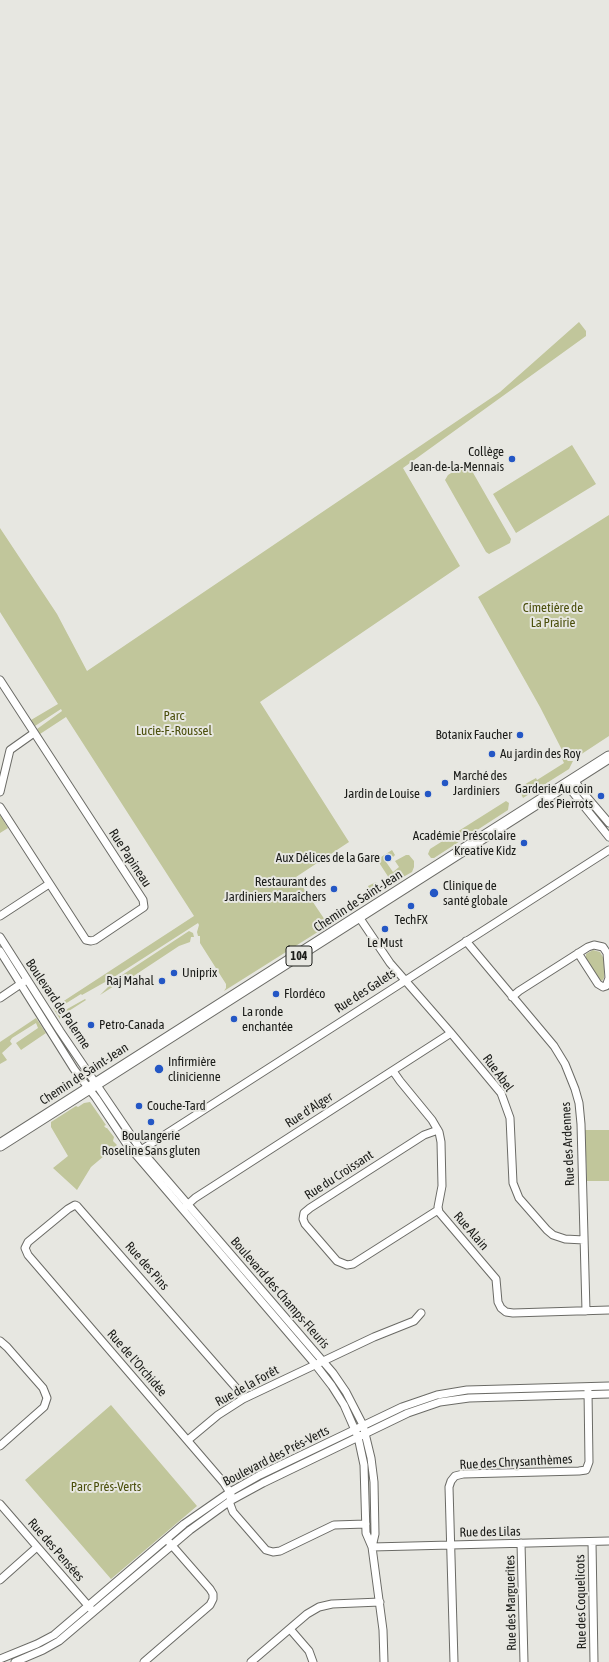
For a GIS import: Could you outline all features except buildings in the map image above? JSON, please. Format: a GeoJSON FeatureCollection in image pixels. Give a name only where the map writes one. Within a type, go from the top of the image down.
{"type":"FeatureCollection","features":[{"type":"Feature","properties":{"kind":"main road","name":"Chemin de Saint-Jean"},"geometry":{"type":"LineString","coordinates":[[0,1145],[609,757]]}},
{"type":"Feature","properties":{"kind":"street","name":"Rue Papineau"},"geometry":{"type":"LineString","coordinates":[[0,680],[143,900],[144,905],[140,911],[95,940],[88,941],[0,808]]}},
{"type":"Feature","properties":{"kind":"street"},"geometry":{"type":"LineString","coordinates":[[0,792],[10,750],[34,733]]}},
{"type":"Feature","properties":{"kind":"street"},"geometry":{"type":"LineString","coordinates":[[570,782],[609,823]]}},
{"type":"Feature","properties":{"kind":"street"},"geometry":{"type":"LineString","coordinates":[[570,782],[609,837]]}},
{"type":"Feature","properties":{"kind":"street","name":"Rue des Galets"},"geometry":{"type":"LineString","coordinates":[[138,1152],[609,850]]}},
{"type":"Feature","properties":{"kind":"street"},"geometry":{"type":"LineString","coordinates":[[0,916],[49,884]]}},
{"type":"Feature","properties":{"kind":"street","name":"Rue Abel"},"geometry":{"type":"LineString","coordinates":[[359,917],[383,953],[501,1093],[511,1124],[512,1178],[516,1194],[550,1233],[565,1239],[584,1240]]}},
{"type":"Feature","properties":{"kind":"street","name":"Boulevard de Palerme"},"geometry":{"type":"LineString","coordinates":[[0,937],[74,1069],[92,1086]]}},
{"type":"Feature","properties":{"kind":"street","name":"Rue des Ardennes"},"geometry":{"type":"LineString","coordinates":[[466,941],[558,1052],[575,1089],[579,1103],[581,1124],[586,1311]]}},
{"type":"Feature","properties":{"kind":"street"},"geometry":{"type":"LineString","coordinates":[[512,997],[578,954],[594,945],[600,946],[606,950],[608,956],[609,978],[606,986],[603,987],[598,984],[578,954]]}},
{"type":"Feature","properties":{"kind":"street","name":"Boulevard de Palerme"},"geometry":{"type":"LineString","coordinates":[[0,951],[24,982]]}},
{"type":"Feature","properties":{"kind":"street"},"geometry":{"type":"LineString","coordinates":[[0,998],[24,982]]}},
{"type":"Feature","properties":{"kind":"street","name":"Rue d'Alger"},"geometry":{"type":"LineString","coordinates":[[182,1210],[195,1198],[451,1033]]}},
{"type":"Feature","properties":{"kind":"street","name":"Rue Alain"},"geometry":{"type":"LineString","coordinates":[[393,1071],[432,1120],[438,1130],[441,1142],[442,1186],[438,1210],[494,1276],[497,1282],[499,1305],[503,1310],[513,1313],[609,1310]]}},
{"type":"Feature","properties":{"kind":"street","name":"Boulevard des Champs-Fleuris"},"geometry":{"type":"LineString","coordinates":[[92,1086],[138,1152],[182,1210],[315,1364],[340,1398],[358,1437],[364,1473],[366,1533],[372,1547],[380,1602],[384,1662]]}},
{"type":"Feature","properties":{"kind":"street","name":"Rue du Croissant"},"geometry":{"type":"LineString","coordinates":[[438,1130],[424,1135],[310,1208],[304,1214],[303,1219],[337,1261],[347,1265],[353,1264],[438,1210]]}},
{"type":"Feature","properties":{"kind":"street","name":"Boulevard des Champs-Fleuris"},"geometry":{"type":"LineString","coordinates":[[138,1152],[188,1204],[338,1379],[346,1392],[363,1425],[372,1458],[375,1534],[372,1547]]}},
{"type":"Feature","properties":{"kind":"street","name":"Rue des Pins"},"geometry":{"type":"LineString","coordinates":[[26,1251],[26,1244],[30,1239],[68,1209],[75,1205],[77,1206],[238,1390],[243,1399]]}},
{"type":"Feature","properties":{"kind":"street","name":"Rue de l'Orchidée"},"geometry":{"type":"LineString","coordinates":[[26,1251],[188,1440],[230,1492]]}},
{"type":"Feature","properties":{"kind":"street","name":"Rue de la Forêt"},"geometry":{"type":"LineString","coordinates":[[188,1440],[218,1415],[243,1399],[374,1337],[414,1321],[421,1313]]}},
{"type":"Feature","properties":{"kind":"street"},"geometry":{"type":"LineString","coordinates":[[0,1341],[43,1388],[47,1398],[44,1407],[0,1446]]}},
{"type":"Feature","properties":{"kind":"street","name":"Boulevard des Prés-Verts"},"geometry":{"type":"LineString","coordinates":[[0,1659],[48,1638],[199,1512],[230,1492],[260,1475],[416,1401],[450,1392],[475,1389],[609,1386]]}},
{"type":"Feature","properties":{"kind":"street","name":"Rue des Chrysanthèmes"},"geometry":{"type":"LineString","coordinates":[[454,1662],[449,1487],[451,1481],[456,1476],[463,1474],[579,1472],[586,1470],[590,1462],[588,1387]]}},
{"type":"Feature","properties":{"kind":"street","name":"Boulevard des Prés-Verts"},"geometry":{"type":"LineString","coordinates":[[15,1662],[60,1641],[172,1545],[204,1519],[230,1501],[263,1482],[414,1410],[445,1401],[478,1398],[609,1394]]}},
{"type":"Feature","properties":{"kind":"street"},"geometry":{"type":"LineString","coordinates":[[230,1492],[230,1501],[233,1512],[263,1547],[273,1552],[280,1551],[334,1525],[366,1524]]}},
{"type":"Feature","properties":{"kind":"street","name":"Rue des Pensées"},"geometry":{"type":"LineString","coordinates":[[0,1504],[94,1612]]}},
{"type":"Feature","properties":{"kind":"street"},"geometry":{"type":"LineString","coordinates":[[144,1662],[210,1605],[213,1599],[212,1592],[166,1539]]}},
{"type":"Feature","properties":{"kind":"street","name":"Rue des Lilas"},"geometry":{"type":"LineString","coordinates":[[372,1547],[609,1541]]}},
{"type":"Feature","properties":{"kind":"street","name":"Rue des Coquelicots"},"geometry":{"type":"LineString","coordinates":[[592,1542],[594,1662]]}},
{"type":"Feature","properties":{"kind":"street","name":"Rue des Marguerites"},"geometry":{"type":"LineString","coordinates":[[521,1543],[524,1662]]}},
{"type":"Feature","properties":{"kind":"street"},"geometry":{"type":"LineString","coordinates":[[0,1580],[37,1547]]}},
{"type":"Feature","properties":{"kind":"street"},"geometry":{"type":"LineString","coordinates":[[252,1662],[311,1611],[323,1606],[380,1602]]}},
{"type":"Feature","properties":{"kind":"street"},"geometry":{"type":"LineString","coordinates":[[290,1629],[309,1651],[314,1662]]}},
{"type":"Feature","properties":{"kind":"green space","name":"Parc Lucie-F.-Roussel"},"geometry":{"type":"Polygon","coordinates":[[[579,322],[586,331],[586,336],[403,468],[460,566],[260,702],[349,842],[296,877],[325,920],[346,906],[349,910],[348,913],[224,991],[226,984],[200,943],[200,936],[198,936],[197,932],[199,925],[198,923],[114,977],[82,995],[81,994],[57,1009],[60,1013],[85,999],[86,1000],[61,1016],[60,1019],[53,1008],[194,916],[66,717],[40,734],[37,729],[62,711],[61,709],[35,726],[31,720],[58,704],[0,612],[0,528],[57,614],[87,671],[500,392],[579,322]]]}},
{"type":"Feature","properties":{"kind":"green space"},"geometry":{"type":"Polygon","coordinates":[[[572,445],[596,484],[516,533],[493,494],[572,445]]]}},
{"type":"Feature","properties":{"kind":"green space"},"geometry":{"type":"Polygon","coordinates":[[[465,464],[468,464],[511,539],[510,543],[489,554],[486,552],[445,480],[448,475],[465,464]]]}},
{"type":"Feature","properties":{"kind":"green space","name":"Cimetière de La Prairie"},"geometry":{"type":"Polygon","coordinates":[[[609,515],[609,736],[580,755],[570,758],[562,750],[540,707],[478,597],[609,515]]]}},
{"type":"Feature","properties":{"kind":"green space"},"geometry":{"type":"Polygon","coordinates":[[[559,752],[568,761],[573,761],[569,769],[523,798],[519,789],[520,787],[536,778],[537,780],[564,763],[559,752]]]}},
{"type":"Feature","properties":{"kind":"green space"},"geometry":{"type":"Polygon","coordinates":[[[506,801],[509,803],[508,810],[434,858],[431,858],[428,854],[430,849],[506,801]]]}},
{"type":"Feature","properties":{"kind":"green space"},"geometry":{"type":"Polygon","coordinates":[[[0,815],[8,828],[0,833],[0,815]]]}},
{"type":"Feature","properties":{"kind":"green space"},"geometry":{"type":"Polygon","coordinates":[[[392,850],[395,855],[393,857],[391,854],[384,859],[393,872],[399,867],[395,861],[406,855],[409,855],[414,861],[412,872],[396,881],[389,878],[378,861],[378,859],[392,850]]]}},
{"type":"Feature","properties":{"kind":"green space"},"geometry":{"type":"Polygon","coordinates":[[[376,882],[380,889],[379,893],[358,905],[356,900],[370,891],[368,886],[376,882]]]}},
{"type":"Feature","properties":{"kind":"green space"},"geometry":{"type":"Polygon","coordinates":[[[189,931],[193,933],[194,937],[191,937],[190,942],[179,946],[123,983],[122,981],[100,995],[116,979],[189,931]]]}},
{"type":"Feature","properties":{"kind":"green space"},"geometry":{"type":"Polygon","coordinates":[[[593,950],[600,952],[604,959],[604,978],[602,981],[599,979],[586,959],[586,954],[593,950]]]}},
{"type":"Feature","properties":{"kind":"green space"},"geometry":{"type":"Polygon","coordinates":[[[36,1018],[46,1033],[21,1050],[16,1043],[38,1028],[36,1023],[12,1038],[10,1041],[12,1044],[2,1053],[7,1060],[0,1064],[0,1042],[36,1018]]]}},
{"type":"Feature","properties":{"kind":"green space"},"geometry":{"type":"Polygon","coordinates":[[[90,1102],[106,1125],[104,1126],[114,1137],[113,1141],[117,1145],[91,1167],[77,1190],[53,1168],[68,1156],[51,1127],[51,1122],[76,1106],[78,1107],[84,1103],[90,1102]]]}},
{"type":"Feature","properties":{"kind":"green space"},"geometry":{"type":"Polygon","coordinates":[[[585,1130],[609,1130],[609,1181],[587,1181],[585,1130]]]}},
{"type":"Feature","properties":{"kind":"green space","name":"Parc Prés-Verts"},"geometry":{"type":"Polygon","coordinates":[[[111,1405],[197,1506],[111,1579],[25,1480],[111,1405]]]}},
{"type":"Feature","properties":{"kind":"place","name":"Collège Jean-de-la-Mennais"},"geometry":{"type":"Point","coordinates":[512,459]}},
{"type":"Feature","properties":{"kind":"place","name":"Botanix Faucher"},"geometry":{"type":"Point","coordinates":[520,735]}},
{"type":"Feature","properties":{"kind":"place","name":"Au jardin des Roy"},"geometry":{"type":"Point","coordinates":[492,754]}},
{"type":"Feature","properties":{"kind":"place","name":"Marché des Jardiniers"},"geometry":{"type":"Point","coordinates":[445,783]}},
{"type":"Feature","properties":{"kind":"place","name":"Jardin de Louise"},"geometry":{"type":"Point","coordinates":[428,794]}},
{"type":"Feature","properties":{"kind":"place","name":"Garderie Au coin des Pierrots"},"geometry":{"type":"Point","coordinates":[601,796]}},
{"type":"Feature","properties":{"kind":"place","name":"Académie Préscolaire Kreative Kidz"},"geometry":{"type":"Point","coordinates":[524,843]}},
{"type":"Feature","properties":{"kind":"place","name":"Aux Délices de la Gare"},"geometry":{"type":"Point","coordinates":[388,858]}},
{"type":"Feature","properties":{"kind":"place","name":"Restaurant des Jardiniers Maraîchers"},"geometry":{"type":"Point","coordinates":[334,889]}},
{"type":"Feature","properties":{"kind":"place","name":"Clinique de santé globale"},"geometry":{"type":"Point","coordinates":[434,893]}},
{"type":"Feature","properties":{"kind":"place","name":"TechFX"},"geometry":{"type":"Point","coordinates":[411,906]}},
{"type":"Feature","properties":{"kind":"place","name":"Le Must"},"geometry":{"type":"Point","coordinates":[385,929]}},
{"type":"Feature","properties":{"kind":"place","name":"Uniprix"},"geometry":{"type":"Point","coordinates":[174,973]}},
{"type":"Feature","properties":{"kind":"place","name":"Raj Mahal"},"geometry":{"type":"Point","coordinates":[162,981]}},
{"type":"Feature","properties":{"kind":"place","name":"Flordéco"},"geometry":{"type":"Point","coordinates":[276,994]}},
{"type":"Feature","properties":{"kind":"place","name":"La ronde enchantée"},"geometry":{"type":"Point","coordinates":[234,1019]}},
{"type":"Feature","properties":{"kind":"place","name":"Petro-Canada"},"geometry":{"type":"Point","coordinates":[91,1025]}},
{"type":"Feature","properties":{"kind":"place","name":"Infirmière clinicienne"},"geometry":{"type":"Point","coordinates":[159,1069]}},
{"type":"Feature","properties":{"kind":"place","name":"Couche-Tard"},"geometry":{"type":"Point","coordinates":[139,1106]}},
{"type":"Feature","properties":{"kind":"place","name":"Boulangerie Roseline Sans gluten"},"geometry":{"type":"Point","coordinates":[151,1122]}}]}
